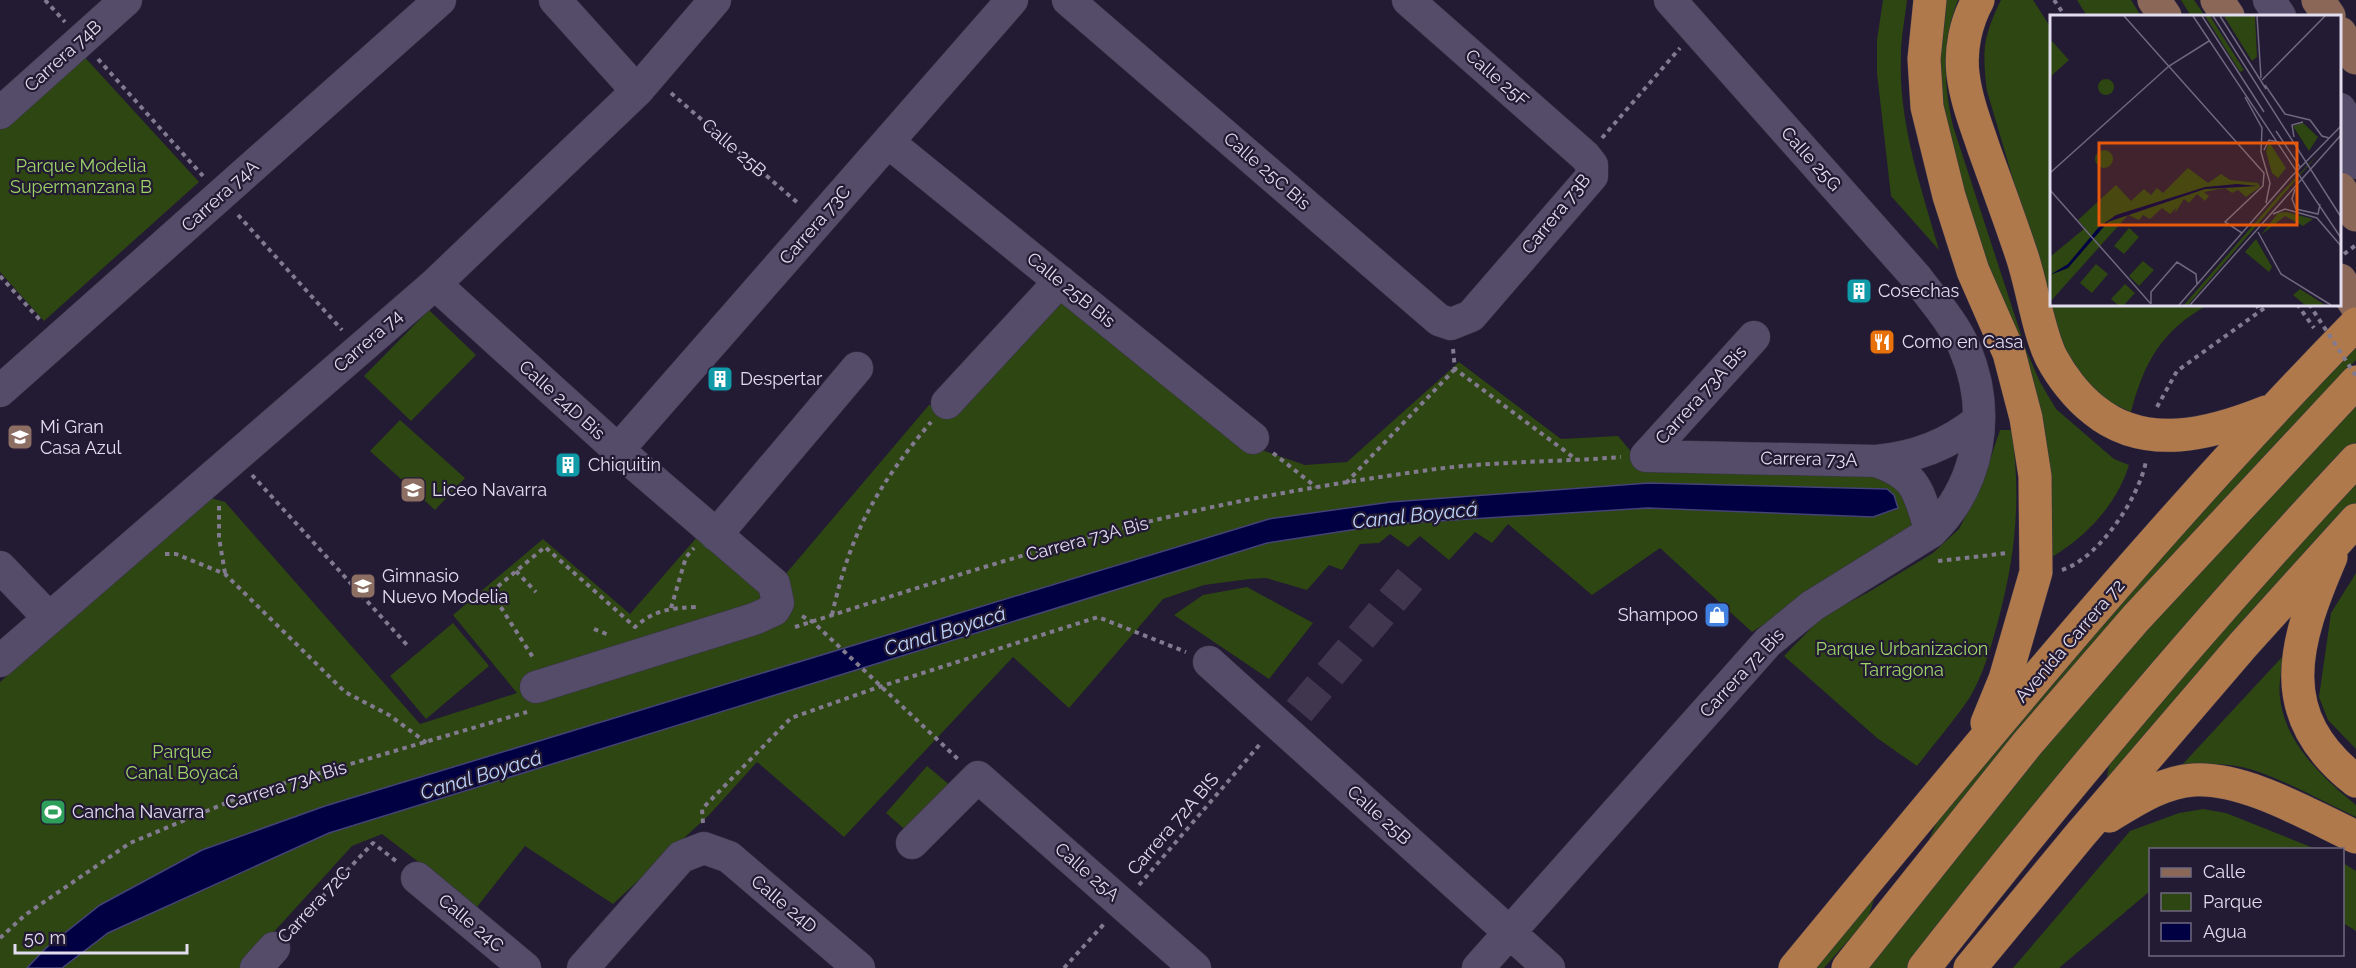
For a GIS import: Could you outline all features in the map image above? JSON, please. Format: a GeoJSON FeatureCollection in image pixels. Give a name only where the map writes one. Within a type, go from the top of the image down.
{"type":"FeatureCollection","features":[{"type":"Feature","properties":{"kind":"highway"},"geometry":{"type":"LineString","coordinates":[[1930,0],[1924,59],[1927,107],[1948,196],[1973,271],[2008,353],[2026,418],[2035,476],[2036,572],[2005,679],[1973,754]]}},
{"type":"Feature","properties":{"kind":"highway"},"geometry":{"type":"LineString","coordinates":[[1978,0],[1970,14],[1962,51],[1963,75],[1969,106],[2023,258],[2051,356],[2072,387],[2094,411],[2123,427],[2151,435],[2209,433],[2273,409]]}},
{"type":"Feature","properties":{"kind":"highway","name":"Avenida Carrera 72"},"geometry":{"type":"LineString","coordinates":[[1795,968],[1973,754],[2273,409],[2356,324]]}},
{"type":"Feature","properties":{"kind":"highway","name":"Avenida Carrera 72"},"geometry":{"type":"LineString","coordinates":[[1848,968],[2027,744],[2136,618],[2356,382]]}},
{"type":"Feature","properties":{"kind":"highway"},"geometry":{"type":"LineString","coordinates":[[1924,968],[2014,854],[2254,571],[2356,460]]}},
{"type":"Feature","properties":{"kind":"highway"},"geometry":{"type":"LineString","coordinates":[[2348,528],[2306,623],[2296,666],[2298,690],[2304,716],[2315,738],[2356,781]]}},
{"type":"Feature","properties":{"kind":"highway"},"geometry":{"type":"LineString","coordinates":[[1970,968],[2080,834],[2348,528]]}},
{"type":"Feature","properties":{"kind":"highway"},"geometry":{"type":"LineString","coordinates":[[2080,834],[2093,761]]}},
{"type":"Feature","properties":{"kind":"highway"},"geometry":{"type":"LineString","coordinates":[[2080,834],[2152,792],[2191,780],[2218,780],[2262,795],[2356,837]]}},
{"type":"Feature","properties":{"kind":"highway"},"geometry":{"type":"LineString","coordinates":[[1894,910],[1912,826]]}},
{"type":"Feature","properties":{"kind":"main road"},"geometry":{"type":"LineString","coordinates":[[2154,0],[2163,15]]}},
{"type":"Feature","properties":{"kind":"main road"},"geometry":{"type":"LineString","coordinates":[[2217,0],[2227,15]]}},
{"type":"Feature","properties":{"kind":"main road"},"geometry":{"type":"LineString","coordinates":[[2341,35],[2356,58]]}},
{"type":"Feature","properties":{"kind":"main road"},"geometry":{"type":"LineString","coordinates":[[2341,191],[2356,215]]}},
{"type":"Feature","properties":{"kind":"main road"},"geometry":{"type":"LineString","coordinates":[[2341,282],[2356,305]]}},
{"type":"Feature","properties":{"kind":"street","name":"Carrera 74B"},"geometry":{"type":"LineString","coordinates":[[0,113],[126,0]]}},
{"type":"Feature","properties":{"kind":"street","name":"Carrera 74A"},"geometry":{"type":"LineString","coordinates":[[0,391],[440,0]]}},
{"type":"Feature","properties":{"kind":"street"},"geometry":{"type":"LineString","coordinates":[[555,0],[644,83]]}},
{"type":"Feature","properties":{"kind":"street","name":"Carrera 74"},"geometry":{"type":"LineString","coordinates":[[0,661],[48,617],[435,284],[644,83],[715,0]]}},
{"type":"Feature","properties":{"kind":"street","name":"Carrera 73C"},"geometry":{"type":"LineString","coordinates":[[618,450],[1012,0]]}},
{"type":"Feature","properties":{"kind":"street","name":"Calle 25C Bis"},"geometry":{"type":"LineString","coordinates":[[1068,0],[1439,320],[1451,324],[1471,316]]}},
{"type":"Feature","properties":{"kind":"street","name":"Calle 25F"},"geometry":{"type":"LineString","coordinates":[[1408,0],[1585,156]]}},
{"type":"Feature","properties":{"kind":"street","name":"Calle 25G"},"geometry":{"type":"LineString","coordinates":[[1670,0],[1916,277],[1950,321]]}},
{"type":"Feature","properties":{"kind":"street"},"geometry":{"type":"LineString","coordinates":[[2251,0],[2260,15]]}},
{"type":"Feature","properties":{"kind":"street"},"geometry":{"type":"LineString","coordinates":[[2269,0],[2279,15]]}},
{"type":"Feature","properties":{"kind":"street"},"geometry":{"type":"LineString","coordinates":[[2341,111],[2356,134]]}},
{"type":"Feature","properties":{"kind":"street"},"geometry":{"type":"LineString","coordinates":[[2341,139],[2356,163]]}},
{"type":"Feature","properties":{"kind":"street","name":"Calle 25B Bis"},"geometry":{"type":"LineString","coordinates":[[888,142],[1253,438]]}},
{"type":"Feature","properties":{"kind":"street","name":"Carrera 73B"},"geometry":{"type":"LineString","coordinates":[[1471,316],[1592,176],[1592,165],[1585,156]]}},
{"type":"Feature","properties":{"kind":"street"},"geometry":{"type":"LineString","coordinates":[[947,403],[1060,281]]}},
{"type":"Feature","properties":{"kind":"street","name":"Calle 24D Bis"},"geometry":{"type":"LineString","coordinates":[[435,284],[618,450],[707,538],[781,605]]}},
{"type":"Feature","properties":{"kind":"street","name":"Carrera 72 Bis"},"geometry":{"type":"LineString","coordinates":[[1478,968],[1768,642],[1812,606],[1931,532],[1953,507],[1964,490],[1976,456],[1979,420],[1977,392],[1972,369],[1965,348],[1950,321]]}},
{"type":"Feature","properties":{"kind":"street","name":"Carrera 73A Bis"},"geometry":{"type":"LineString","coordinates":[[1646,456],[1754,336]]}},
{"type":"Feature","properties":{"kind":"street"},"geometry":{"type":"LineString","coordinates":[[707,538],[857,368]]}},
{"type":"Feature","properties":{"kind":"street"},"geometry":{"type":"LineString","coordinates":[[1876,461],[1904,458],[1924,452],[1947,442],[1979,420]]}},
{"type":"Feature","properties":{"kind":"street","name":"Carrera 73A"},"geometry":{"type":"LineString","coordinates":[[1646,456],[1876,461],[1899,469],[1911,479],[1931,532]]}},
{"type":"Feature","properties":{"kind":"street"},"geometry":{"type":"LineString","coordinates":[[0,567],[48,617]]}},
{"type":"Feature","properties":{"kind":"street"},"geometry":{"type":"LineString","coordinates":[[537,687],[754,619],[781,605]]}},
{"type":"Feature","properties":{"kind":"street","name":"Calle 25B"},"geometry":{"type":"LineString","coordinates":[[1209,662],[1286,720],[1508,933],[1550,968]]}},
{"type":"Feature","properties":{"kind":"street"},"geometry":{"type":"LineString","coordinates":[[912,843],[978,777]]}},
{"type":"Feature","properties":{"kind":"street","name":"Calle 25A"},"geometry":{"type":"LineString","coordinates":[[978,777],[1195,968]]}},
{"type":"Feature","properties":{"kind":"street"},"geometry":{"type":"LineString","coordinates":[[583,968],[681,857],[704,848]]}},
{"type":"Feature","properties":{"kind":"street","name":"Calle 24D"},"geometry":{"type":"LineString","coordinates":[[704,848],[729,858],[859,968]]}},
{"type":"Feature","properties":{"kind":"street","name":"Calle 24C"},"geometry":{"type":"LineString","coordinates":[[417,878],[525,968]]}},
{"type":"Feature","properties":{"kind":"path"},"geometry":{"type":"LineString","coordinates":[[2054,0],[2064,15]]}},
{"type":"Feature","properties":{"kind":"path","name":"Carrera 73B"},"geometry":{"type":"LineString","coordinates":[[1585,156],[1696,30]]}},
{"type":"Feature","properties":{"kind":"path","name":"Calle 25B"},"geometry":{"type":"LineString","coordinates":[[644,83],[819,221]]}},
{"type":"Feature","properties":{"kind":"path"},"geometry":{"type":"LineString","coordinates":[[2341,256],[2356,245]]}},
{"type":"Feature","properties":{"kind":"path"},"geometry":{"type":"LineString","coordinates":[[0,276],[46,326]]}},
{"type":"Feature","properties":{"kind":"path"},"geometry":{"type":"LineString","coordinates":[[2257,306],[2260,311]]}},
{"type":"Feature","properties":{"kind":"path"},"geometry":{"type":"LineString","coordinates":[[2157,410],[2159,400],[2177,371],[2267,306]]}},
{"type":"Feature","properties":{"kind":"path"},"geometry":{"type":"LineString","coordinates":[[2310,306],[2356,376]]}},
{"type":"Feature","properties":{"kind":"path"},"geometry":{"type":"LineString","coordinates":[[1346,483],[1455,369],[1577,461]]}},
{"type":"Feature","properties":{"kind":"path"},"geometry":{"type":"LineString","coordinates":[[832,615],[841,575],[861,522],[900,459],[947,403]]}},
{"type":"Feature","properties":{"kind":"path"},"geometry":{"type":"LineString","coordinates":[[1253,438],[1317,487]]}},
{"type":"Feature","properties":{"kind":"path","name":"Carrera 73A Bis"},"geometry":{"type":"LineString","coordinates":[[781,605],[813,621],[1042,550],[1177,515],[1317,487],[1438,469],[1533,461],[1577,461],[1646,456]]}},
{"type":"Feature","properties":{"kind":"path"},"geometry":{"type":"LineString","coordinates":[[225,574],[219,538],[229,463]]}},
{"type":"Feature","properties":{"kind":"path"},"geometry":{"type":"LineString","coordinates":[[229,463],[406,645]]}},
{"type":"Feature","properties":{"kind":"path"},"geometry":{"type":"LineString","coordinates":[[2064,570],[2083,558],[2114,527],[2134,496],[2145,466]]}},
{"type":"Feature","properties":{"kind":"path"},"geometry":{"type":"LineString","coordinates":[[671,609],[686,557],[707,538]]}},
{"type":"Feature","properties":{"kind":"path"},"geometry":{"type":"LineString","coordinates":[[484,598],[544,547],[635,627],[648,615],[671,609],[700,607]]}},
{"type":"Feature","properties":{"kind":"path"},"geometry":{"type":"LineString","coordinates":[[126,551],[176,555],[225,574],[345,692],[389,715],[428,743]]}},
{"type":"Feature","properties":{"kind":"path"},"geometry":{"type":"LineString","coordinates":[[516,571],[536,592]]}},
{"type":"Feature","properties":{"kind":"path"},"geometry":{"type":"LineString","coordinates":[[491,592],[537,687]]}},
{"type":"Feature","properties":{"kind":"path"},"geometry":{"type":"LineString","coordinates":[[781,605],[813,621],[879,687],[978,777]]}},
{"type":"Feature","properties":{"kind":"path"},"geometry":{"type":"LineString","coordinates":[[704,848],[702,809],[791,718],[879,687],[1098,617],[1209,662]]}},
{"type":"Feature","properties":{"kind":"path","name":"Carrera 73A Bis"},"geometry":{"type":"LineString","coordinates":[[0,938],[25,915],[130,843],[245,795],[428,743],[537,687]]}},
{"type":"Feature","properties":{"kind":"path","name":"Carrera 72A BIS"},"geometry":{"type":"LineString","coordinates":[[1064,968],[1286,720]]}},
{"type":"Feature","properties":{"kind":"path","name":"Carrera 72C"},"geometry":{"type":"LineString","coordinates":[[265,958],[374,843]]}},
{"type":"Feature","properties":{"kind":"green space"},"geometry":{"type":"Polygon","coordinates":[[[1883,0],[1907,0],[1901,48],[1903,105],[1912,154],[1939,250],[1891,196],[1877,73],[1877,40],[1883,0]]]}},
{"type":"Feature","properties":{"kind":"green space"},"geometry":{"type":"Polygon","coordinates":[[[1942,0],[1958,0],[1949,31],[1946,62],[1947,94],[1953,126],[2026,350],[2040,382],[2056,409],[2114,459],[2129,465],[2117,493],[2099,518],[2065,549],[2052,557],[1943,126],[1938,24],[1942,0]]]}},
{"type":"Feature","properties":{"kind":"green space"},"geometry":{"type":"Polygon","coordinates":[[[2001,0],[2033,0],[2050,26],[2050,305],[1987,91],[1984,54],[1991,24],[2001,0]]]}},
{"type":"Feature","properties":{"kind":"green space"},"geometry":{"type":"Polygon","coordinates":[[[2077,0],[2131,0],[2140,15],[2086,15],[2077,0]]]}},
{"type":"Feature","properties":{"kind":"green space"},"geometry":{"type":"Polygon","coordinates":[[[2181,0],[2194,0],[2204,15],[2190,15],[2181,0]]]}},
{"type":"Feature","properties":{"kind":"green space","name":"Parque Modelia Supermanzana B"},"geometry":{"type":"Polygon","coordinates":[[[80,52],[199,182],[44,321],[0,272],[0,124],[80,52]]]}},
{"type":"Feature","properties":{"kind":"green space","name":"Parque Canal Boyacá"},"geometry":{"type":"Polygon","coordinates":[[[1058,294],[1247,445],[1305,465],[1347,462],[1459,362],[1561,439],[1618,436],[1643,466],[1891,471],[1915,518],[1907,533],[1752,632],[1660,548],[1592,595],[1508,524],[1492,543],[1475,532],[1449,560],[1420,536],[1408,547],[1390,534],[1379,543],[1360,544],[1342,570],[1329,565],[1307,590],[1266,578],[1249,579],[1204,585],[1163,599],[1069,708],[1013,657],[844,837],[757,762],[710,814],[613,904],[525,846],[477,907],[382,834],[352,846],[241,968],[0,968],[0,682],[207,497],[225,502],[420,724],[517,693],[453,615],[543,539],[630,614],[698,536],[784,576],[929,405],[952,410],[1058,294]]]}},
{"type":"Feature","properties":{"kind":"green space"},"geometry":{"type":"Polygon","coordinates":[[[2050,306],[2206,306],[2178,325],[2157,349],[2142,378],[2131,412],[2103,399],[2087,384],[2062,346],[2050,306]]]}},
{"type":"Feature","properties":{"kind":"green space"},"geometry":{"type":"Polygon","coordinates":[[[429,310],[476,355],[411,421],[364,376],[429,310]]]}},
{"type":"Feature","properties":{"kind":"green space"},"geometry":{"type":"Polygon","coordinates":[[[2356,338],[2356,360],[2246,477],[1922,855],[1943,808],[2120,599],[2356,338]]]}},
{"type":"Feature","properties":{"kind":"green space"},"geometry":{"type":"Polygon","coordinates":[[[2356,397],[2356,442],[2222,585],[1908,968],[1858,968],[2043,742],[2356,397]]]}},
{"type":"Feature","properties":{"kind":"green space"},"geometry":{"type":"Polygon","coordinates":[[[400,420],[465,478],[435,510],[370,451],[400,420]]]}},
{"type":"Feature","properties":{"kind":"green space","name":"Parque Urbanizacion Tarragona"},"geometry":{"type":"Polygon","coordinates":[[[2000,430],[2012,430],[2016,505],[2009,575],[1997,625],[1975,689],[1917,766],[1877,738],[1784,656],[1823,616],[1867,593],[1933,553],[1959,529],[1981,487],[2000,430]]]}},
{"type":"Feature","properties":{"kind":"green space"},"geometry":{"type":"Polygon","coordinates":[[[2356,478],[2356,503],[2313,548],[2105,787],[2110,761],[2356,478]]]}},
{"type":"Feature","properties":{"kind":"green space"},"geometry":{"type":"Polygon","coordinates":[[[2356,573],[2356,749],[2328,720],[2319,697],[2331,613],[2356,573]]]}},
{"type":"Feature","properties":{"kind":"green space"},"geometry":{"type":"Polygon","coordinates":[[[1247,587],[1313,623],[1269,679],[1174,615],[1203,595],[1247,587]]]}},
{"type":"Feature","properties":{"kind":"green space"},"geometry":{"type":"Polygon","coordinates":[[[453,623],[489,666],[426,719],[390,676],[453,623]]]}},
{"type":"Feature","properties":{"kind":"green space"},"geometry":{"type":"Polygon","coordinates":[[[2283,656],[2280,693],[2283,714],[2289,730],[2319,771],[2356,805],[2356,817],[2280,780],[2249,769],[2222,764],[2181,766],[2283,656]]]}},
{"type":"Feature","properties":{"kind":"green space"},"geometry":{"type":"Polygon","coordinates":[[[927,766],[951,786],[910,834],[886,813],[927,766]]]}},
{"type":"Feature","properties":{"kind":"green space"},"geometry":{"type":"Polygon","coordinates":[[[2203,809],[2226,813],[2314,848],[2149,848],[2149,892],[2059,968],[2013,968],[2130,831],[2179,813],[2203,809]]]}},
{"type":"Feature","properties":{"kind":"green space"},"geometry":{"type":"Polygon","coordinates":[[[2344,864],[2356,871],[2356,931],[2344,924],[2344,864]]]}},
{"type":"Feature","properties":{"kind":"green space"},"geometry":{"type":"Polygon","coordinates":[[[1876,893],[1868,918],[1824,968],[1811,968],[1876,893]]]}},
{"type":"Feature","properties":{"kind":"water","name":"Canal Boyacá"},"geometry":{"type":"Polygon","coordinates":[[[1649,483],[1887,489],[1894,495],[1898,508],[1873,517],[1648,508],[1390,524],[1267,543],[329,833],[108,933],[62,968],[27,968],[46,948],[100,905],[202,850],[325,806],[1269,519],[1391,502],[1649,483]]]}},
{"type":"Feature","properties":{"kind":"tunnel"},"geometry":{"type":"LineString","coordinates":[[1299,711],[1410,579]]}},
{"type":"Feature","properties":{"kind":"place","name":"Cosechas"},"geometry":{"type":"Point","coordinates":[1859,291]}},
{"type":"Feature","properties":{"kind":"place","name":"Como en Casa"},"geometry":{"type":"Point","coordinates":[1882,342]}},
{"type":"Feature","properties":{"kind":"place","name":"Despertar"},"geometry":{"type":"Point","coordinates":[720,379]}},
{"type":"Feature","properties":{"kind":"place","name":"Mi Gran Casa Azul"},"geometry":{"type":"Point","coordinates":[20,437]}},
{"type":"Feature","properties":{"kind":"place","name":"Chiquitin"},"geometry":{"type":"Point","coordinates":[568,465]}},
{"type":"Feature","properties":{"kind":"place","name":"Liceo Navarra"},"geometry":{"type":"Point","coordinates":[413,490]}},
{"type":"Feature","properties":{"kind":"place","name":"Gimnasio Nuevo Modelia"},"geometry":{"type":"Point","coordinates":[363,586]}},
{"type":"Feature","properties":{"kind":"place","name":"Shampoo"},"geometry":{"type":"Point","coordinates":[1717,615]}},
{"type":"Feature","properties":{"kind":"place","name":"Cancha Navarra"},"geometry":{"type":"Point","coordinates":[53,812]}}]}
